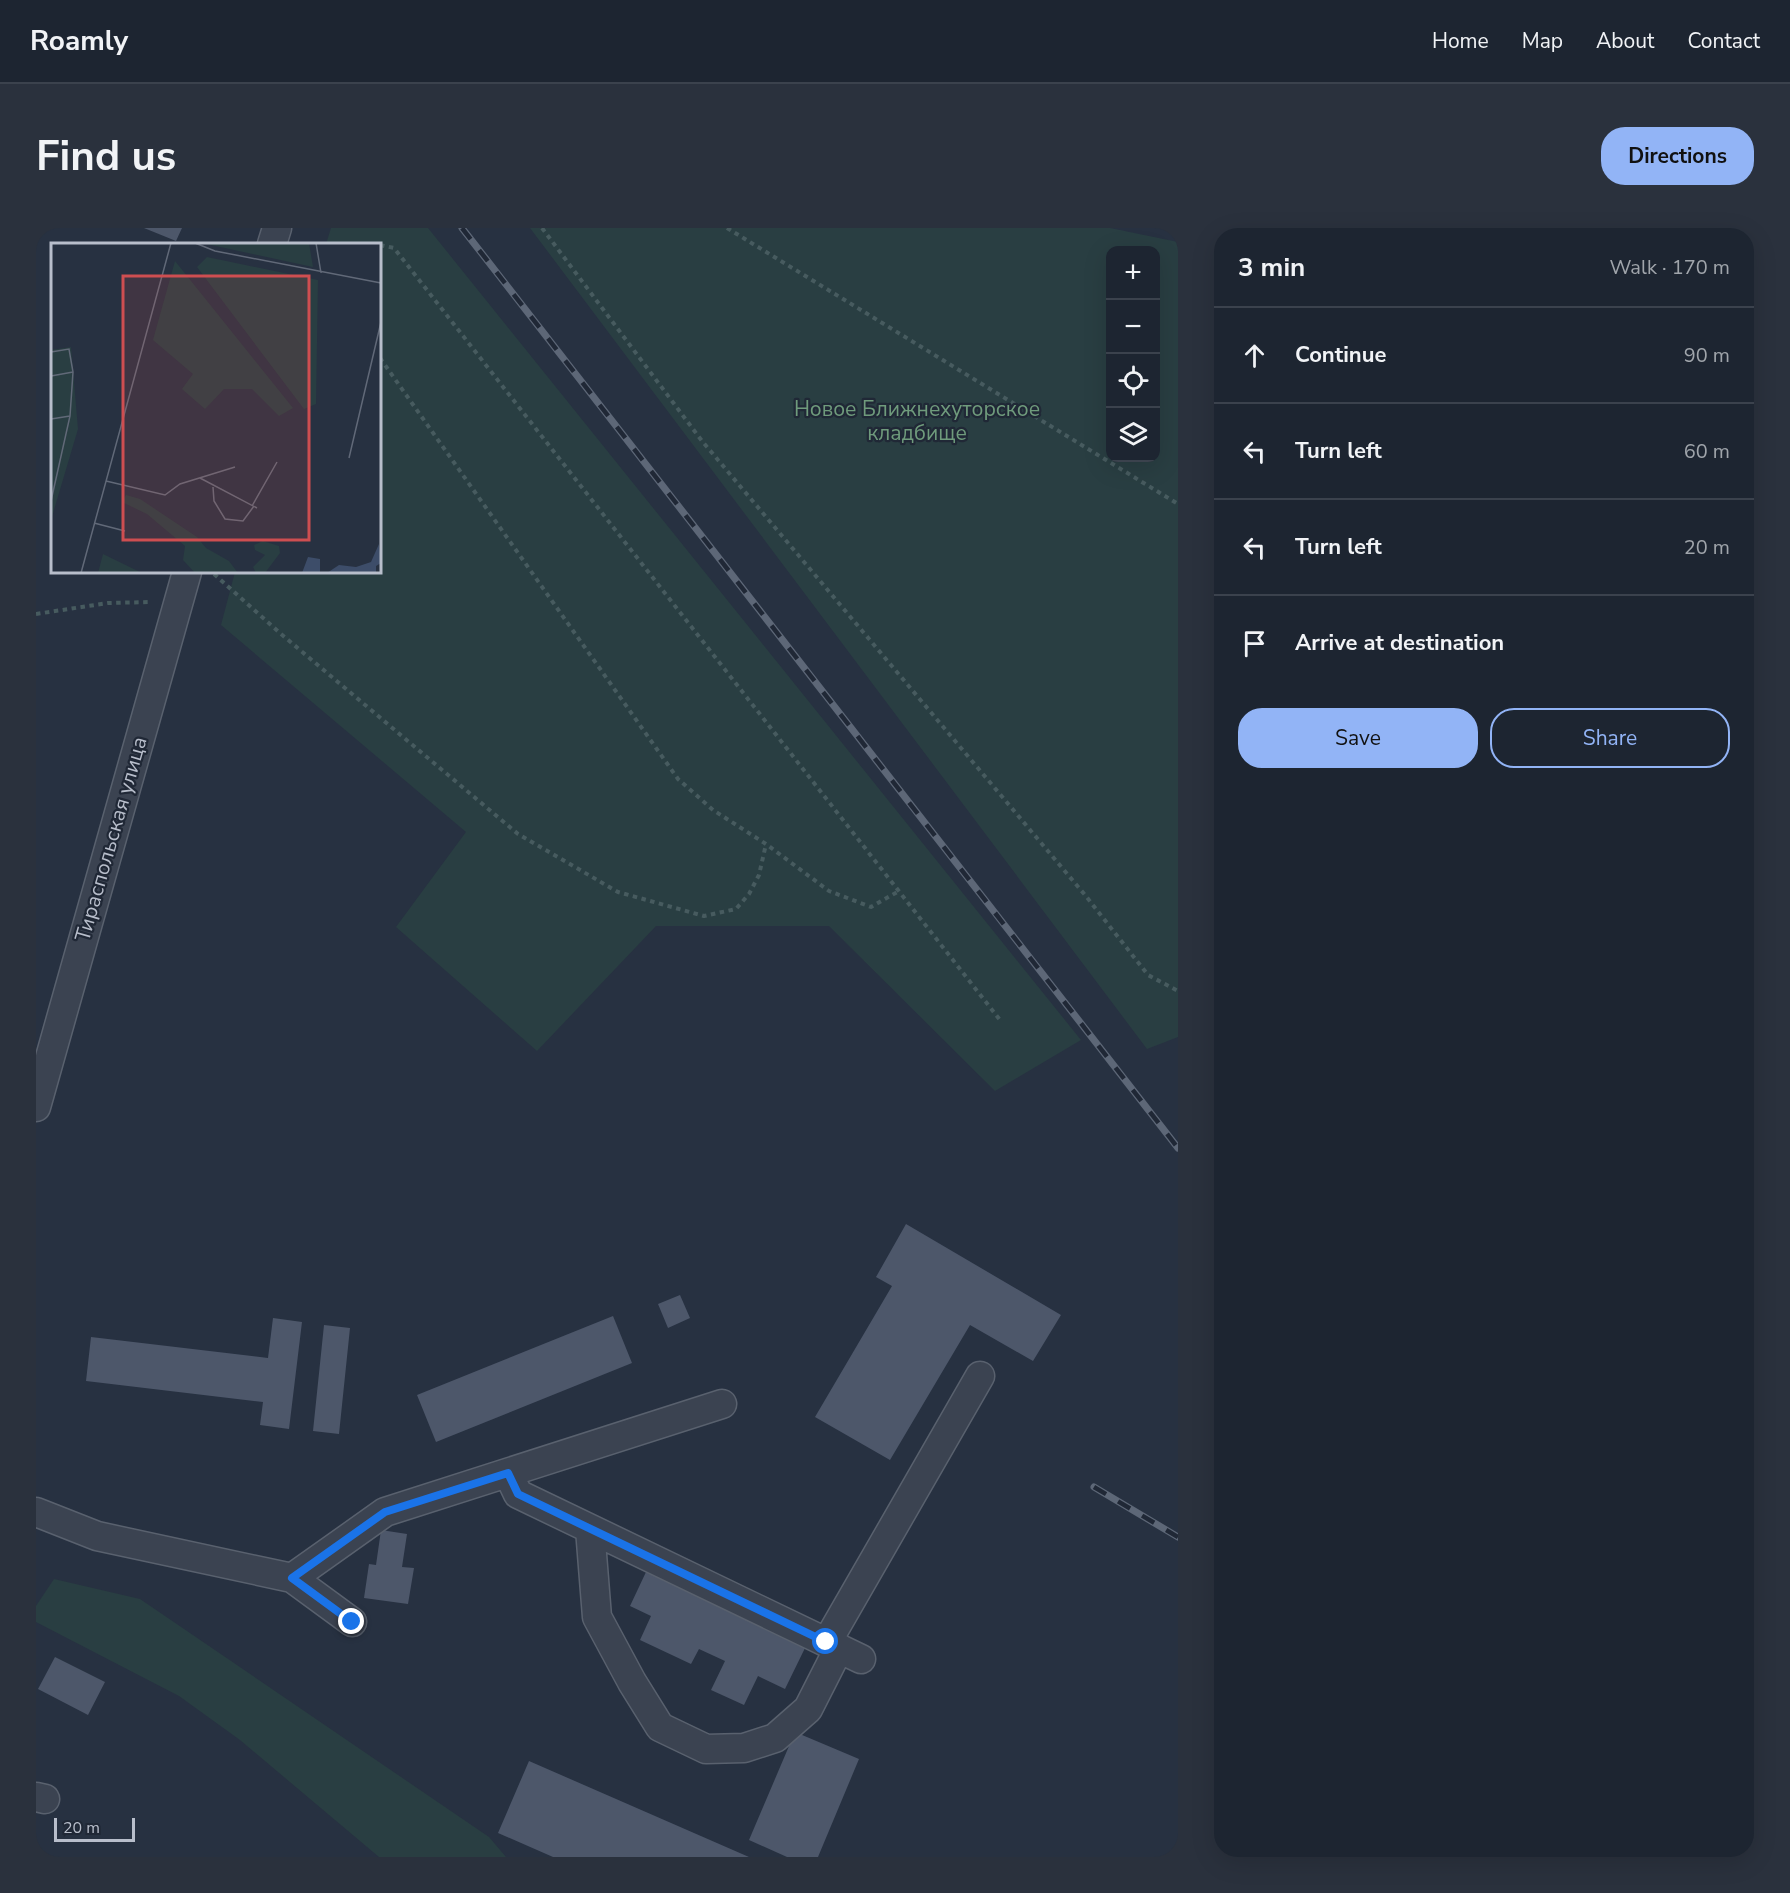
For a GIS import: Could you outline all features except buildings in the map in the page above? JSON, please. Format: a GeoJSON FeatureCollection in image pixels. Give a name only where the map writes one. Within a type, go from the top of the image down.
{"type":"FeatureCollection","features":[{"type":"Feature","properties":{"kind":"street"},"geometry":{"type":"LineString","coordinates":[[272,243],[277,228]]}},
{"type":"Feature","properties":{"kind":"street","name":"Тираспольская улица"},"geometry":{"type":"LineString","coordinates":[[36,1107],[187,573]]}},
{"type":"Feature","properties":{"kind":"street"},"geometry":{"type":"LineString","coordinates":[[590,1529],[597,1617],[632,1682],[660,1727],[706,1749],[744,1748],[775,1738],[808,1709],[842,1650],[980,1376]]}},
{"type":"Feature","properties":{"kind":"street"},"geometry":{"type":"LineString","coordinates":[[292,1578],[385,1512],[722,1404]]}},
{"type":"Feature","properties":{"kind":"street"},"geometry":{"type":"LineString","coordinates":[[508,1473],[518,1494],[842,1650]]}},
{"type":"Feature","properties":{"kind":"street"},"geometry":{"type":"LineString","coordinates":[[36,1512],[97,1536],[292,1578],[352,1622]]}},
{"type":"Feature","properties":{"kind":"path"},"geometry":{"type":"LineString","coordinates":[[542,228],[702,441],[1085,895],[1148,975],[1178,991]]}},
{"type":"Feature","properties":{"kind":"path"},"geometry":{"type":"LineString","coordinates":[[727,228],[1178,504]]}},
{"type":"Feature","properties":{"kind":"path"},"geometry":{"type":"LineString","coordinates":[[381,246],[394,248],[1000,1020]]}},
{"type":"Feature","properties":{"kind":"path"},"geometry":{"type":"LineString","coordinates":[[381,359],[678,779],[713,810],[766,844],[829,891],[871,908],[899,891]]}},
{"type":"Feature","properties":{"kind":"path"},"geometry":{"type":"LineString","coordinates":[[212,573],[518,834],[618,892],[704,916],[735,909],[749,894],[759,875],[766,844]]}},
{"type":"Feature","properties":{"kind":"path"},"geometry":{"type":"LineString","coordinates":[[36,614],[108,603],[178,602]]}},
{"type":"Feature","properties":{"kind":"green space"},"geometry":{"type":"Polygon","coordinates":[[[331,228],[428,228],[1081,1040],[995,1091],[829,926],[656,926],[537,1051],[396,927],[466,832],[221,625],[235,573],[381,573],[381,243],[326,243],[331,228]]]}},
{"type":"Feature","properties":{"kind":"green space","name":"Новое Ближнехуторское кладбище"},"geometry":{"type":"Polygon","coordinates":[[[530,228],[1110,228],[1178,242],[1178,1037],[1147,1049],[530,228]]]}},
{"type":"Feature","properties":{"kind":"green space"},"geometry":{"type":"Polygon","coordinates":[[[54,1579],[140,1599],[489,1837],[506,1857],[379,1857],[240,1740],[179,1696],[36,1622],[36,1606],[54,1579]]]}},
{"type":"Feature","properties":{"kind":"railway"},"geometry":{"type":"LineString","coordinates":[[462,228],[1178,1148]]}},
{"type":"Feature","properties":{"kind":"railway"},"geometry":{"type":"LineString","coordinates":[[1094,1487],[1178,1537]]}},
{"type":"Feature","properties":{"kind":"route"},"geometry":{"type":"LineString","coordinates":[[352,1622],[292,1578],[385,1512],[508,1473],[518,1494],[826,1642]]}}]}
